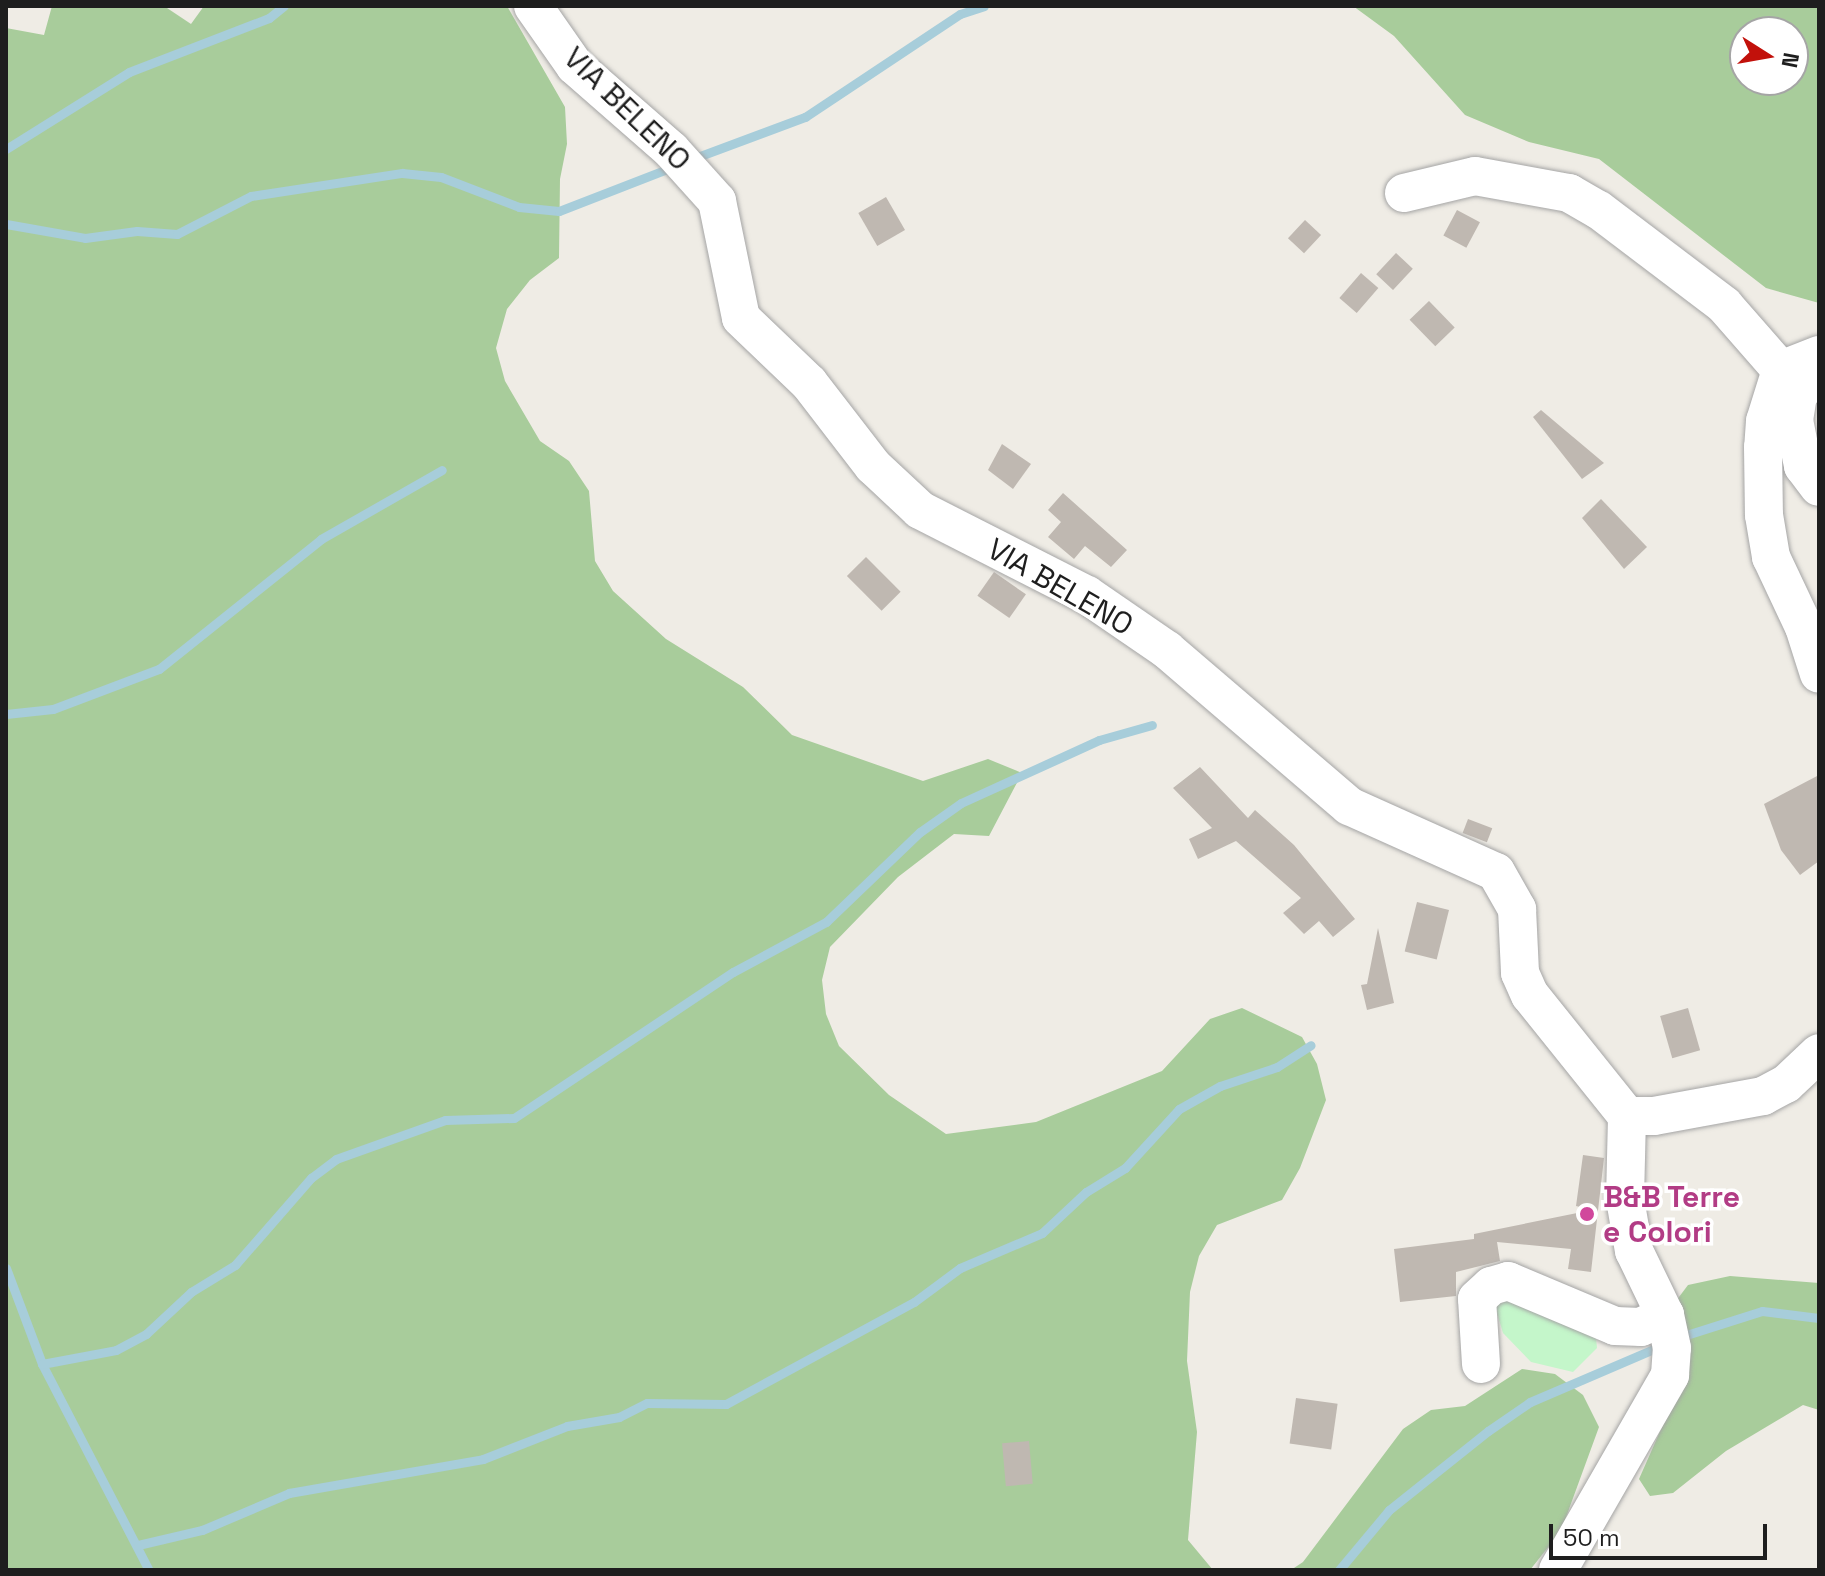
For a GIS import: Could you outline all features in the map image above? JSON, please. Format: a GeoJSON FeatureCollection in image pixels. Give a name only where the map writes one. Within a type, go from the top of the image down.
{"type":"FeatureCollection","features":[{"type":"Feature","properties":{"kind":"street","name":"VIA BELENO"},"geometry":{"type":"LineString","coordinates":[[533,6],[575,66],[671,150],[717,201],[741,318],[809,383],[873,466],[920,510],[1087,595],[1167,650],[1349,806],[1496,872],[1517,909],[1520,973],[1530,995],[1627,1116]]}},
{"type":"Feature","properties":{"kind":"street"},"geometry":{"type":"LineString","coordinates":[[1404,193],[1475,176],[1569,193],[1599,210],[1724,305],[1781,370]]}},
{"type":"Feature","properties":{"kind":"street"},"geometry":{"type":"LineString","coordinates":[[1781,370],[1819,355]]}},
{"type":"Feature","properties":{"kind":"street"},"geometry":{"type":"LineString","coordinates":[[1781,370],[1765,421],[1764,515],[1771,557],[1804,627],[1819,674]]}},
{"type":"Feature","properties":{"kind":"street"},"geometry":{"type":"LineString","coordinates":[[1819,371],[1798,395],[1794,420],[1803,466],[1819,487]]}},
{"type":"Feature","properties":{"kind":"street"},"geometry":{"type":"LineString","coordinates":[[1558,1570],[1670,1375],[1672,1348],[1665,1315],[1634,1251],[1625,1199],[1627,1116],[1654,1116],[1763,1096],[1786,1084],[1819,1053]]}},
{"type":"Feature","properties":{"kind":"street"},"geometry":{"type":"LineString","coordinates":[[1481,1364],[1477,1299],[1491,1286],[1508,1281],[1615,1326],[1641,1327],[1665,1315]]}},
{"type":"Feature","properties":{"kind":"green space"},"geometry":{"type":"Polygon","coordinates":[[[52,6],[164,6],[191,24],[204,6],[507,6],[565,107],[567,144],[560,179],[559,258],[530,280],[507,309],[496,348],[505,381],[540,441],[569,461],[589,491],[595,561],[613,591],[666,639],[743,687],[792,735],[923,781],[988,759],[1022,773],[989,836],[954,834],[898,877],[830,947],[822,980],[826,1014],[839,1046],[889,1095],[946,1134],[1036,1122],[1162,1071],[1210,1019],[1242,1008],[1302,1037],[1317,1064],[1326,1100],[1300,1168],[1282,1200],[1217,1225],[1199,1256],[1190,1292],[1187,1361],[1197,1432],[1188,1540],[1213,1570],[6,1570],[6,28],[44,35],[52,6]]]}},
{"type":"Feature","properties":{"kind":"green space"},"geometry":{"type":"Polygon","coordinates":[[[1353,6],[1819,6],[1819,303],[1766,288],[1599,159],[1529,142],[1465,115],[1394,36],[1353,6]]]}},
{"type":"Feature","properties":{"kind":"green space"},"geometry":{"type":"Polygon","coordinates":[[[1730,1276],[1819,1283],[1819,1410],[1803,1405],[1726,1451],[1673,1493],[1650,1496],[1639,1479],[1681,1384],[1676,1301],[1688,1285],[1730,1276]]]}},
{"type":"Feature","properties":{"kind":"green space"},"geometry":{"type":"Polygon","coordinates":[[[1505,1289],[1596,1338],[1597,1348],[1573,1372],[1531,1362],[1503,1333],[1492,1296],[1505,1289]]]}},
{"type":"Feature","properties":{"kind":"green space"},"geometry":{"type":"Polygon","coordinates":[[[1522,1369],[1555,1374],[1583,1395],[1599,1427],[1561,1531],[1530,1570],[1291,1570],[1303,1562],[1403,1429],[1431,1410],[1465,1406],[1522,1369]]]}},
{"type":"Feature","properties":{"kind":"building"},"geometry":{"type":"Polygon","coordinates":[[[886,197],[905,230],[877,246],[858,213],[886,197]]]}},
{"type":"Feature","properties":{"kind":"building"},"geometry":{"type":"Polygon","coordinates":[[[1457,210],[1480,222],[1466,248],[1443,236],[1457,210]]]}},
{"type":"Feature","properties":{"kind":"building"},"geometry":{"type":"Polygon","coordinates":[[[1305,220],[1321,235],[1304,253],[1288,238],[1305,220]]]}},
{"type":"Feature","properties":{"kind":"building"},"geometry":{"type":"Polygon","coordinates":[[[1396,253],[1413,269],[1393,290],[1376,274],[1396,253]]]}},
{"type":"Feature","properties":{"kind":"building"},"geometry":{"type":"Polygon","coordinates":[[[1361,273],[1378,288],[1357,313],[1339,298],[1361,273]]]}},
{"type":"Feature","properties":{"kind":"building"},"geometry":{"type":"Polygon","coordinates":[[[1429,301],[1455,328],[1435,346],[1410,320],[1429,301]]]}},
{"type":"Feature","properties":{"kind":"building"},"geometry":{"type":"Polygon","coordinates":[[[1541,410],[1604,463],[1582,479],[1533,417],[1541,410]]]}},
{"type":"Feature","properties":{"kind":"building"},"geometry":{"type":"Polygon","coordinates":[[[1002,444],[1031,464],[1013,489],[988,470],[1002,444]]]}},
{"type":"Feature","properties":{"kind":"building"},"geometry":{"type":"Polygon","coordinates":[[[1063,493],[1127,550],[1111,567],[1085,546],[1074,559],[1048,537],[1061,522],[1048,510],[1063,493]]]}},
{"type":"Feature","properties":{"kind":"building"},"geometry":{"type":"Polygon","coordinates":[[[1601,499],[1647,547],[1624,569],[1582,518],[1601,499]]]}},
{"type":"Feature","properties":{"kind":"building"},"geometry":{"type":"Polygon","coordinates":[[[866,557],[901,592],[882,611],[847,576],[866,557]]]}},
{"type":"Feature","properties":{"kind":"building"},"geometry":{"type":"Polygon","coordinates":[[[994,572],[1026,594],[1009,618],[977,596],[994,572]]]}},
{"type":"Feature","properties":{"kind":"building"},"geometry":{"type":"Polygon","coordinates":[[[1200,767],[1248,818],[1255,810],[1294,845],[1355,919],[1333,937],[1319,921],[1304,934],[1283,913],[1301,898],[1236,841],[1198,859],[1189,839],[1212,828],[1173,788],[1200,767]]]}},
{"type":"Feature","properties":{"kind":"building"},"geometry":{"type":"Polygon","coordinates":[[[1819,775],[1819,861],[1800,875],[1781,850],[1764,804],[1819,775]]]}},
{"type":"Feature","properties":{"kind":"building"},"geometry":{"type":"Polygon","coordinates":[[[1468,819],[1492,828],[1487,842],[1463,833],[1468,819]]]}},
{"type":"Feature","properties":{"kind":"building"},"geometry":{"type":"Polygon","coordinates":[[[1417,902],[1449,910],[1437,959],[1405,951],[1417,902]]]}},
{"type":"Feature","properties":{"kind":"building"},"geometry":{"type":"Polygon","coordinates":[[[1378,928],[1394,1003],[1367,1010],[1361,985],[1367,984],[1378,928]]]}},
{"type":"Feature","properties":{"kind":"building"},"geometry":{"type":"Polygon","coordinates":[[[1688,1008],[1700,1050],[1672,1058],[1660,1016],[1688,1008]]]}},
{"type":"Feature","properties":{"kind":"building"},"geometry":{"type":"Polygon","coordinates":[[[1583,1155],[1604,1158],[1591,1272],[1568,1269],[1571,1249],[1497,1242],[1500,1261],[1456,1272],[1456,1296],[1400,1302],[1394,1249],[1474,1239],[1474,1234],[1592,1210],[1576,1206],[1583,1155]]]}},
{"type":"Feature","properties":{"kind":"building"},"geometry":{"type":"Polygon","coordinates":[[[1296,1398],[1338,1404],[1331,1449],[1290,1444],[1296,1398]]]}},
{"type":"Feature","properties":{"kind":"building"},"geometry":{"type":"Polygon","coordinates":[[[1029,1441],[1033,1484],[1006,1486],[1002,1443],[1029,1441]]]}},
{"type":"Feature","properties":{"kind":"waterway"},"geometry":{"type":"LineString","coordinates":[[6,149],[129,72],[269,18],[284,6]]}},
{"type":"Feature","properties":{"kind":"waterway"},"geometry":{"type":"LineString","coordinates":[[692,159],[805,117],[960,14],[984,6]]}},
{"type":"Feature","properties":{"kind":"waterway"},"geometry":{"type":"LineString","coordinates":[[6,224],[85,238],[137,231],[177,234],[251,196],[402,173],[441,177],[519,207],[559,211],[675,166]]}},
{"type":"Feature","properties":{"kind":"waterway"},"geometry":{"type":"LineString","coordinates":[[6,714],[53,709],[159,669],[321,539],[442,470]]}},
{"type":"Feature","properties":{"kind":"waterway"},"geometry":{"type":"LineString","coordinates":[[42,1364],[116,1350],[146,1334],[191,1292],[235,1265],[311,1178],[336,1159],[445,1120],[514,1118],[733,972],[826,922],[920,832],[961,803],[1099,740],[1152,725]]}},
{"type":"Feature","properties":{"kind":"waterway"},"geometry":{"type":"LineString","coordinates":[[138,1545],[202,1530],[289,1493],[483,1459],[567,1426],[619,1417],[647,1403],[726,1404],[914,1302],[960,1268],[1042,1233],[1086,1192],[1125,1168],[1179,1109],[1220,1086],[1277,1067],[1311,1045]]}},
{"type":"Feature","properties":{"kind":"waterway"},"geometry":{"type":"LineString","coordinates":[[6,1268],[42,1364],[149,1570]]}},
{"type":"Feature","properties":{"kind":"waterway"},"geometry":{"type":"LineString","coordinates":[[1680,1337],[1762,1311],[1819,1318]]}},
{"type":"Feature","properties":{"kind":"waterway"},"geometry":{"type":"LineString","coordinates":[[1339,1570],[1389,1510],[1488,1431],[1530,1402],[1663,1345]]}},
{"type":"Feature","properties":{"kind":"place","name":"B&B Terre e Colori"},"geometry":{"type":"Point","coordinates":[1587,1214]}}]}
